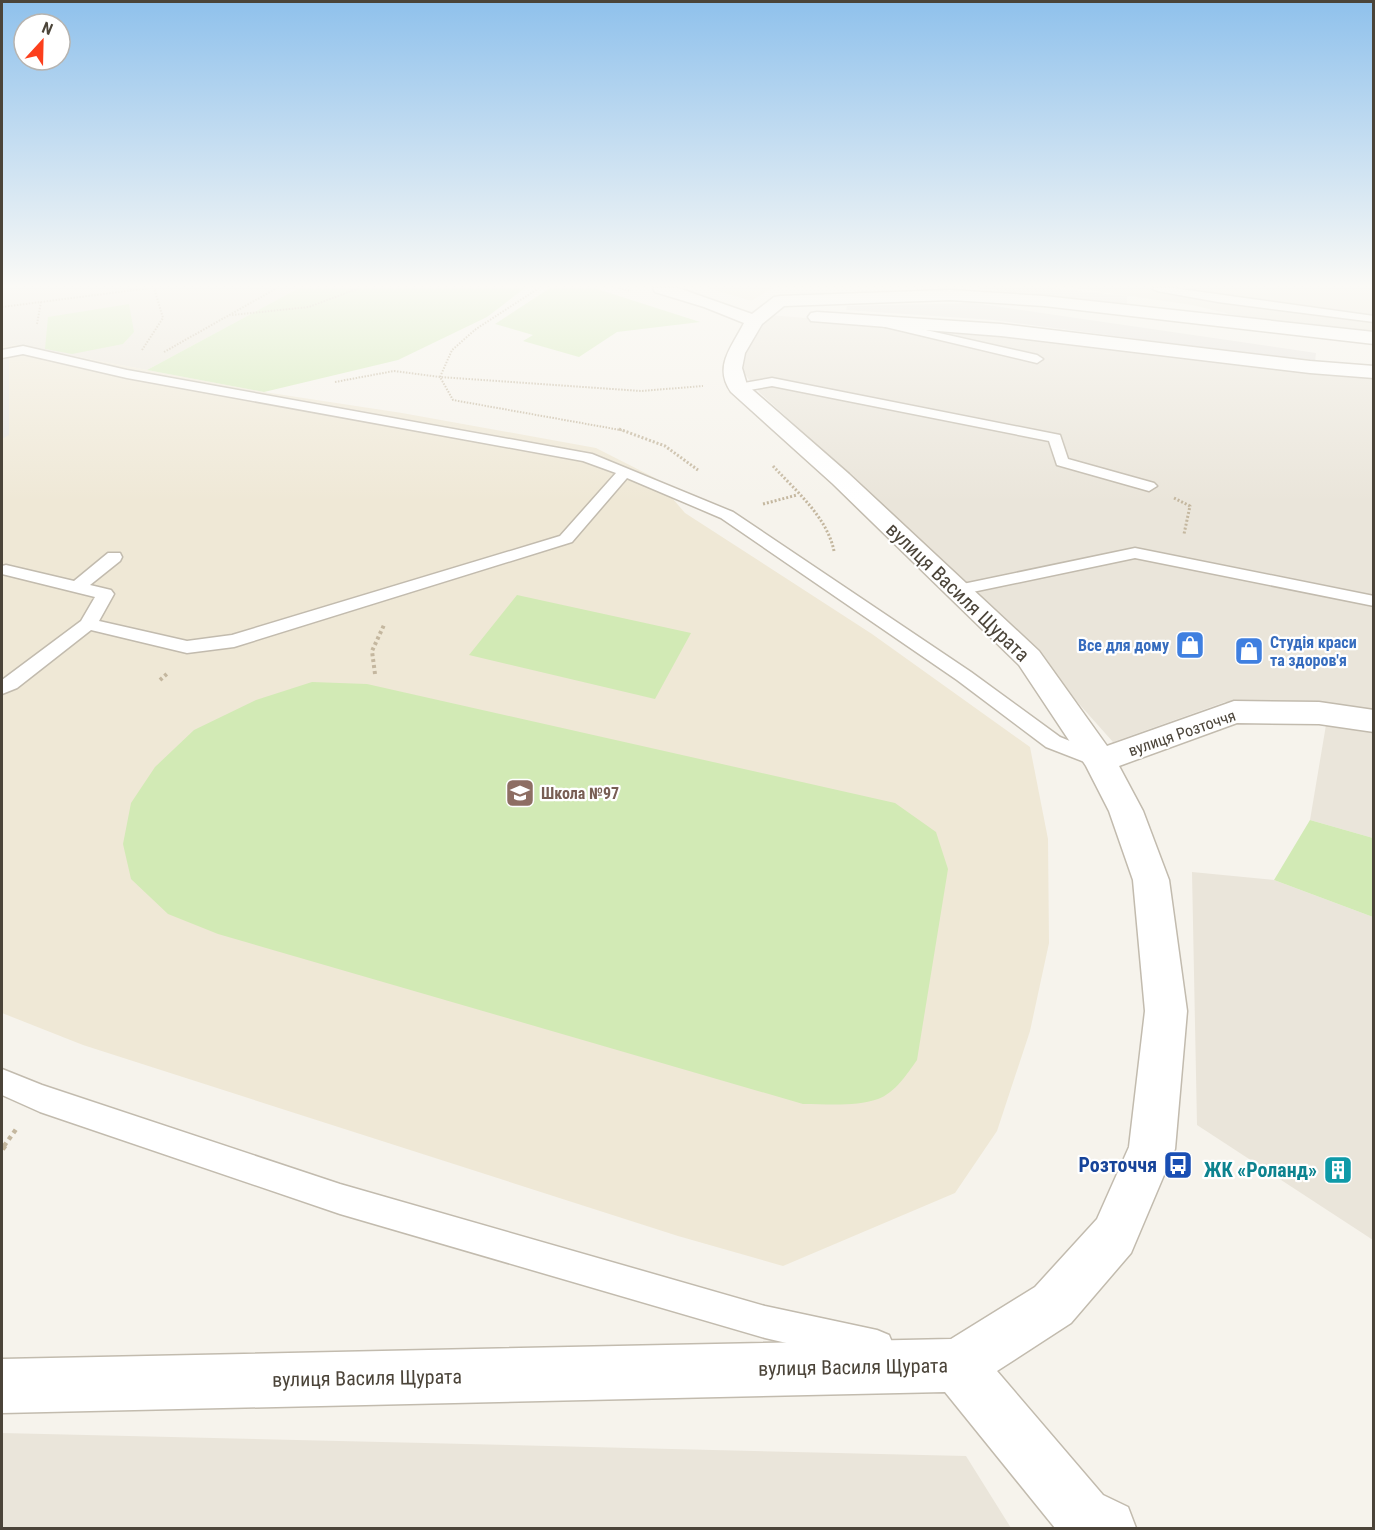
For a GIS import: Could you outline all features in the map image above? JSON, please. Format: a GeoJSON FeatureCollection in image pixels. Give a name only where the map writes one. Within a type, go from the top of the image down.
{"type":"FeatureCollection","features":[{"type":"Feature","properties":{"kind":"street"},"geometry":{"type":"LineString","coordinates":[[724,386],[731,375],[733,359]]}},
{"type":"Feature","properties":{"kind":"street"},"geometry":{"type":"LineString","coordinates":[[1247,359],[1374,372]]}},
{"type":"Feature","properties":{"kind":"street","name":"вулиця Василя Щурата"},"geometry":{"type":"LineString","coordinates":[[2,1386],[957,1365],[1053,1305],[1114,1236],[1152,1149],[1166,1011],[1151,880],[1126,811],[1100,761],[1029,658],[841,479],[724,386]]}},
{"type":"Feature","properties":{"kind":"street","name":"вулиця Розточчя"},"geometry":{"type":"LineString","coordinates":[[1100,761],[1234,712],[1319,713],[1374,721]]}},
{"type":"Feature","properties":{"kind":"street"},"geometry":{"type":"LineString","coordinates":[[957,1365],[1092,1524]]}},
{"type":"Feature","properties":{"kind":"lane"},"geometry":{"type":"LineString","coordinates":[[64,359],[127,374],[587,457],[727,515],[964,676],[1053,742],[1100,761]]}},
{"type":"Feature","properties":{"kind":"lane"},"geometry":{"type":"LineString","coordinates":[[724,386],[772,382],[1055,438],[1062,462],[1149,486]]}},
{"type":"Feature","properties":{"kind":"lane"},"geometry":{"type":"LineString","coordinates":[[88,624],[187,647],[234,641],[566,539],[625,472]]}},
{"type":"Feature","properties":{"kind":"lane"},"geometry":{"type":"LineString","coordinates":[[958,590],[1135,553],[1374,601]]}},
{"type":"Feature","properties":{"kind":"lane"},"geometry":{"type":"LineString","coordinates":[[77,587],[114,557]]}},
{"type":"Feature","properties":{"kind":"lane"},"geometry":{"type":"LineString","coordinates":[[2,688],[88,624],[105,594],[6,570]]}},
{"type":"Feature","properties":{"kind":"lane"},"geometry":{"type":"LineString","coordinates":[[2,1082],[40,1098],[340,1199],[765,1322],[957,1365]]}},
{"type":"Feature","properties":{"kind":"path"},"geometry":{"type":"LineString","coordinates":[[127,374],[136,359]]}},
{"type":"Feature","properties":{"kind":"path"},"geometry":{"type":"LineString","coordinates":[[127,374],[152,359]]}},
{"type":"Feature","properties":{"kind":"path"},"geometry":{"type":"LineString","coordinates":[[440,377],[448,359]]}},
{"type":"Feature","properties":{"kind":"path"},"geometry":{"type":"LineString","coordinates":[[257,397],[394,371],[440,377],[641,391],[724,386]]}},
{"type":"Feature","properties":{"kind":"path"},"geometry":{"type":"LineString","coordinates":[[770,462],[820,520],[833,541],[834,552],[822,580]]}},
{"type":"Feature","properties":{"kind":"path"},"geometry":{"type":"LineString","coordinates":[[1149,486],[1190,506],[1178,561]]}},
{"type":"Feature","properties":{"kind":"path"},"geometry":{"type":"LineString","coordinates":[[372,651],[375,674]]}},
{"type":"Feature","properties":{"kind":"shaded area","name":"Школа №97"},"geometry":{"type":"Polygon","coordinates":[[[2,359],[91,359],[264,392],[402,413],[596,448],[655,478],[685,513],[872,634],[1030,747],[1048,839],[1049,943],[1030,1031],[997,1131],[955,1193],[783,1266],[678,1236],[83,1045],[2,1013],[2,359]]]}},
{"type":"Feature","properties":{"kind":"shaded area"},"geometry":{"type":"Polygon","coordinates":[[[2,359],[9,359],[9,435],[2,439],[2,359]]]}},
{"type":"Feature","properties":{"kind":"shaded area"},"geometry":{"type":"Polygon","coordinates":[[[91,359],[167,359],[147,370],[91,359]]]}},
{"type":"Feature","properties":{"kind":"shaded area"},"geometry":{"type":"Polygon","coordinates":[[[745,359],[1219,359],[1373,377],[1373,712],[1225,702],[1113,742],[989,603],[760,393],[743,372],[745,359]]]}},
{"type":"Feature","properties":{"kind":"shaded area"},"geometry":{"type":"Polygon","coordinates":[[[1295,359],[1315,359],[1315,362],[1295,359]]]}},
{"type":"Feature","properties":{"kind":"shaded area"},"geometry":{"type":"Polygon","coordinates":[[[1326,725],[1373,731],[1373,838],[1310,820],[1326,725]]]}},
{"type":"Feature","properties":{"kind":"shaded area"},"geometry":{"type":"Polygon","coordinates":[[[1192,872],[1274,880],[1373,917],[1373,1240],[1197,1125],[1192,872]]]}},
{"type":"Feature","properties":{"kind":"shaded area"},"geometry":{"type":"Polygon","coordinates":[[[2,1433],[966,1456],[1011,1528],[2,1528],[2,1433]]]}},
{"type":"Feature","properties":{"kind":"green space"},"geometry":{"type":"Polygon","coordinates":[[[167,359],[399,359],[264,392],[147,370],[167,359]]]}},
{"type":"Feature","properties":{"kind":"green space"},"geometry":{"type":"Polygon","coordinates":[[[517,595],[691,633],[655,699],[469,655],[517,595]]]}},
{"type":"Feature","properties":{"kind":"green space"},"geometry":{"type":"Polygon","coordinates":[[[312,682],[367,684],[895,803],[936,832],[948,869],[917,1060],[895,1088],[878,1099],[850,1104],[803,1104],[218,934],[168,914],[131,879],[123,844],[131,803],[155,767],[194,730],[256,700],[312,682]]]}},
{"type":"Feature","properties":{"kind":"green space"},"geometry":{"type":"Polygon","coordinates":[[[1310,820],[1373,838],[1373,917],[1274,880],[1310,820]]]}},
{"type":"Feature","properties":{"kind":"place","name":"Все для дому"},"geometry":{"type":"Point","coordinates":[1190,645]}},
{"type":"Feature","properties":{"kind":"place","name":"Студія краси та здоров'я"},"geometry":{"type":"Point","coordinates":[1249,651]}},
{"type":"Feature","properties":{"kind":"place","name":"Школа №97"},"geometry":{"type":"Point","coordinates":[520,793]}},
{"type":"Feature","properties":{"kind":"place","name":"Розточчя"},"geometry":{"type":"Point","coordinates":[1178,1165]}},
{"type":"Feature","properties":{"kind":"place","name":"ЖК «Роланд»"},"geometry":{"type":"Point","coordinates":[1338,1170]}}]}
